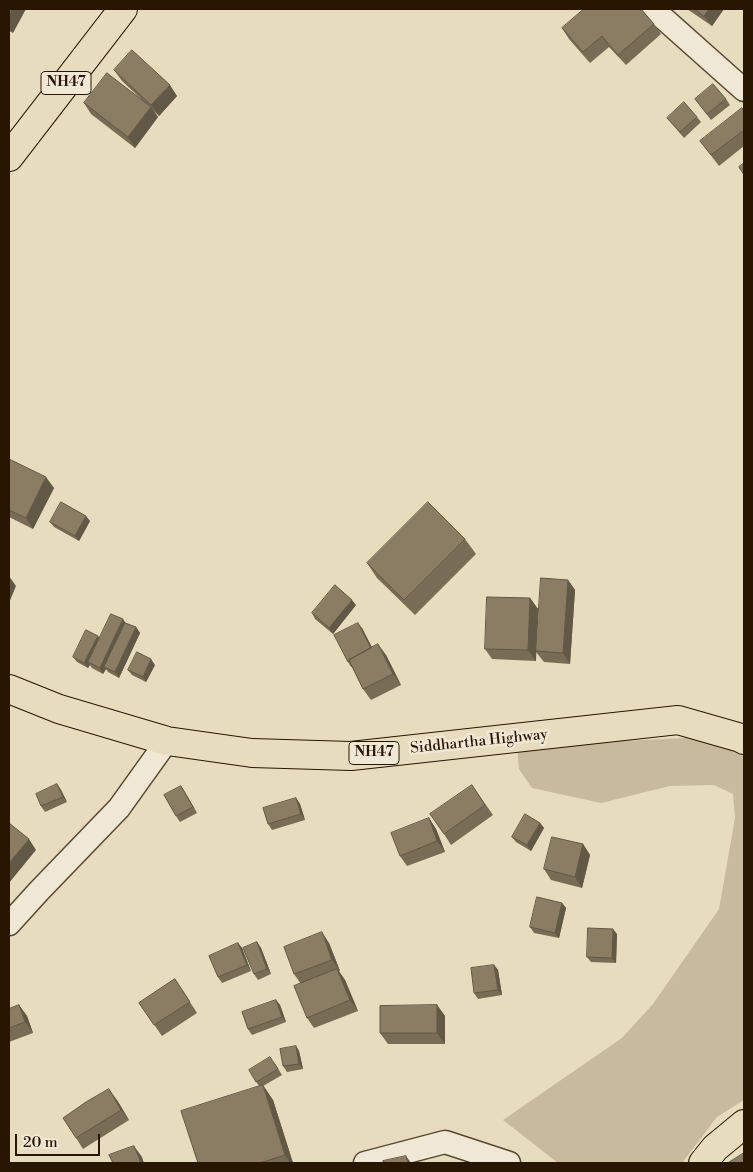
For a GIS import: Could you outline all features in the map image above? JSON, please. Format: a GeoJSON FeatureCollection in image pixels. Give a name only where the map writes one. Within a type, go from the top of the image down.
{"type":"FeatureCollection","features":[{"type":"Feature","properties":{"kind":"highway","name":"NH47"},"geometry":{"type":"LineString","coordinates":[[9,157],[123,9]]}},
{"type":"Feature","properties":{"kind":"highway","name":"Siddhartha Highway"},"geometry":{"type":"LineString","coordinates":[[9,689],[59,709],[167,741],[252,753],[351,756],[678,720],[744,740]]}},
{"type":"Feature","properties":{"kind":"highway"},"geometry":{"type":"LineString","coordinates":[[703,1163],[715,1148],[744,1124]]}},
{"type":"Feature","properties":{"kind":"street"},"geometry":{"type":"LineString","coordinates":[[653,9],[744,90]]}},
{"type":"Feature","properties":{"kind":"street"},"geometry":{"type":"LineString","coordinates":[[9,924],[119,808],[167,741]]}},
{"type":"Feature","properties":{"kind":"street"},"geometry":{"type":"LineString","coordinates":[[365,1163],[445,1142],[509,1163]]}},
{"type":"Feature","properties":{"kind":"shaded area"},"geometry":{"type":"Polygon","coordinates":[[[705,737],[727,742],[744,756],[744,1100],[717,1117],[682,1163],[558,1163],[503,1120],[622,1038],[653,1004],[719,909],[735,818],[733,794],[714,785],[670,786],[601,803],[532,788],[519,769],[517,746],[705,737]]]}},
{"type":"Feature","properties":{"kind":"building"},"geometry":{"type":"Polygon","coordinates":[[[584,9],[641,9],[654,24],[618,55],[602,36],[583,52],[562,28],[584,9]]]}},
{"type":"Feature","properties":{"kind":"building"},"geometry":{"type":"Polygon","coordinates":[[[695,9],[709,9],[704,16],[695,9]]]}},
{"type":"Feature","properties":{"kind":"building"},"geometry":{"type":"Polygon","coordinates":[[[132,50],[170,85],[151,105],[114,70],[132,50]]]}},
{"type":"Feature","properties":{"kind":"building"},"geometry":{"type":"Polygon","coordinates":[[[107,73],[151,107],[128,137],[84,103],[107,73]]]}},
{"type":"Feature","properties":{"kind":"building"},"geometry":{"type":"Polygon","coordinates":[[[713,84],[726,99],[707,114],[695,99],[713,84]]]}},
{"type":"Feature","properties":{"kind":"building"},"geometry":{"type":"Polygon","coordinates":[[[684,102],[697,117],[680,132],[667,118],[684,102]]]}},
{"type":"Feature","properties":{"kind":"building"},"geometry":{"type":"Polygon","coordinates":[[[742,108],[744,111],[744,130],[711,155],[700,141],[742,108]]]}},
{"type":"Feature","properties":{"kind":"building"},"geometry":{"type":"Polygon","coordinates":[[[744,163],[744,175],[739,167],[744,163]]]}},
{"type":"Feature","properties":{"kind":"building"},"geometry":{"type":"Polygon","coordinates":[[[9,459],[46,477],[26,518],[9,510],[9,459]]]}},
{"type":"Feature","properties":{"kind":"building"},"geometry":{"type":"Polygon","coordinates":[[[61,502],[86,516],[75,536],[50,522],[61,502]]]}},
{"type":"Feature","properties":{"kind":"building"},"geometry":{"type":"Polygon","coordinates":[[[428,502],[465,539],[404,600],[367,563],[428,502]]]}},
{"type":"Feature","properties":{"kind":"building"},"geometry":{"type":"Polygon","coordinates":[[[541,578],[568,580],[563,653],[536,651],[541,578]]]}},
{"type":"Feature","properties":{"kind":"building"},"geometry":{"type":"Polygon","coordinates":[[[335,585],[352,600],[329,628],[312,613],[335,585]]]}},
{"type":"Feature","properties":{"kind":"building"},"geometry":{"type":"Polygon","coordinates":[[[487,597],[530,598],[528,650],[485,649],[487,597]]]}},
{"type":"Feature","properties":{"kind":"building"},"geometry":{"type":"Polygon","coordinates":[[[111,614],[123,619],[100,668],[88,662],[111,614]]]}},
{"type":"Feature","properties":{"kind":"building"},"geometry":{"type":"Polygon","coordinates":[[[125,623],[136,627],[115,672],[104,667],[125,623]]]}},
{"type":"Feature","properties":{"kind":"building"},"geometry":{"type":"Polygon","coordinates":[[[358,623],[371,648],[348,662],[334,635],[358,623]]]}},
{"type":"Feature","properties":{"kind":"building"},"geometry":{"type":"Polygon","coordinates":[[[86,630],[98,636],[84,663],[73,657],[86,630]]]}},
{"type":"Feature","properties":{"kind":"building"},"geometry":{"type":"Polygon","coordinates":[[[378,644],[393,674],[363,689],[349,660],[378,644]]]}},
{"type":"Feature","properties":{"kind":"building"},"geometry":{"type":"Polygon","coordinates":[[[137,652],[151,659],[143,677],[128,670],[137,652]]]}},
{"type":"Feature","properties":{"kind":"building"},"geometry":{"type":"Polygon","coordinates":[[[57,784],[63,797],[41,806],[36,794],[57,784]]]}},
{"type":"Feature","properties":{"kind":"building"},"geometry":{"type":"Polygon","coordinates":[[[472,785],[485,805],[444,834],[430,814],[472,785]]]}},
{"type":"Feature","properties":{"kind":"building"},"geometry":{"type":"Polygon","coordinates":[[[181,786],[193,807],[176,816],[164,795],[181,786]]]}},
{"type":"Feature","properties":{"kind":"building"},"geometry":{"type":"Polygon","coordinates":[[[296,798],[301,814],[268,824],[263,808],[296,798]]]}},
{"type":"Feature","properties":{"kind":"building"},"geometry":{"type":"Polygon","coordinates":[[[525,814],[540,823],[527,845],[512,837],[525,814]]]}},
{"type":"Feature","properties":{"kind":"building"},"geometry":{"type":"Polygon","coordinates":[[[429,818],[437,841],[400,856],[391,833],[429,818]]]}},
{"type":"Feature","properties":{"kind":"building"},"geometry":{"type":"Polygon","coordinates":[[[9,823],[29,839],[9,863],[9,823]]]}},
{"type":"Feature","properties":{"kind":"building"},"geometry":{"type":"Polygon","coordinates":[[[552,837],[583,844],[575,877],[544,869],[552,837]]]}},
{"type":"Feature","properties":{"kind":"building"},"geometry":{"type":"Polygon","coordinates":[[[537,897],[562,903],[555,933],[530,927],[537,897]]]}},
{"type":"Feature","properties":{"kind":"building"},"geometry":{"type":"Polygon","coordinates":[[[588,928],[613,929],[612,958],[587,957],[588,928]]]}},
{"type":"Feature","properties":{"kind":"building"},"geometry":{"type":"Polygon","coordinates":[[[322,932],[332,960],[294,974],[284,947],[322,932]]]}},
{"type":"Feature","properties":{"kind":"building"},"geometry":{"type":"Polygon","coordinates":[[[257,942],[267,969],[254,974],[243,948],[257,942]]]}},
{"type":"Feature","properties":{"kind":"building"},"geometry":{"type":"Polygon","coordinates":[[[238,943],[247,965],[218,977],[209,956],[238,943]]]}},
{"type":"Feature","properties":{"kind":"building"},"geometry":{"type":"Polygon","coordinates":[[[494,965],[498,990],[474,993],[471,968],[494,965]]]}},
{"type":"Feature","properties":{"kind":"building"},"geometry":{"type":"Polygon","coordinates":[[[337,969],[350,1000],[307,1018],[294,986],[337,969]]]}},
{"type":"Feature","properties":{"kind":"building"},"geometry":{"type":"Polygon","coordinates":[[[175,979],[190,1002],[154,1025],[139,1003],[175,979]]]}},
{"type":"Feature","properties":{"kind":"building"},"geometry":{"type":"Polygon","coordinates":[[[276,1000],[282,1017],[248,1029],[242,1012],[276,1000]]]}},
{"type":"Feature","properties":{"kind":"building"},"geometry":{"type":"Polygon","coordinates":[[[19,1005],[25,1022],[9,1028],[9,1009],[19,1005]]]}},
{"type":"Feature","properties":{"kind":"building"},"geometry":{"type":"Polygon","coordinates":[[[437,1005],[437,1033],[380,1033],[380,1006],[437,1005]]]}},
{"type":"Feature","properties":{"kind":"building"},"geometry":{"type":"Polygon","coordinates":[[[296,1046],[299,1064],[283,1066],[280,1049],[296,1046]]]}},
{"type":"Feature","properties":{"kind":"building"},"geometry":{"type":"Polygon","coordinates":[[[270,1057],[278,1069],[256,1082],[249,1070],[270,1057]]]}},
{"type":"Feature","properties":{"kind":"building"},"geometry":{"type":"Polygon","coordinates":[[[263,1085],[285,1155],[260,1163],[198,1163],[181,1111],[263,1085]]]}},
{"type":"Feature","properties":{"kind":"building"},"geometry":{"type":"Polygon","coordinates":[[[109,1089],[121,1110],[76,1138],[63,1118],[109,1089]]]}},
{"type":"Feature","properties":{"kind":"building"},"geometry":{"type":"Polygon","coordinates":[[[134,1146],[141,1163],[113,1163],[109,1155],[134,1146]]]}},
{"type":"Feature","properties":{"kind":"building"},"geometry":{"type":"Polygon","coordinates":[[[744,1153],[744,1163],[728,1163],[744,1153]]]}},
{"type":"Feature","properties":{"kind":"building"},"geometry":{"type":"Polygon","coordinates":[[[406,1156],[408,1163],[384,1163],[383,1161],[406,1156]]]}}]}
